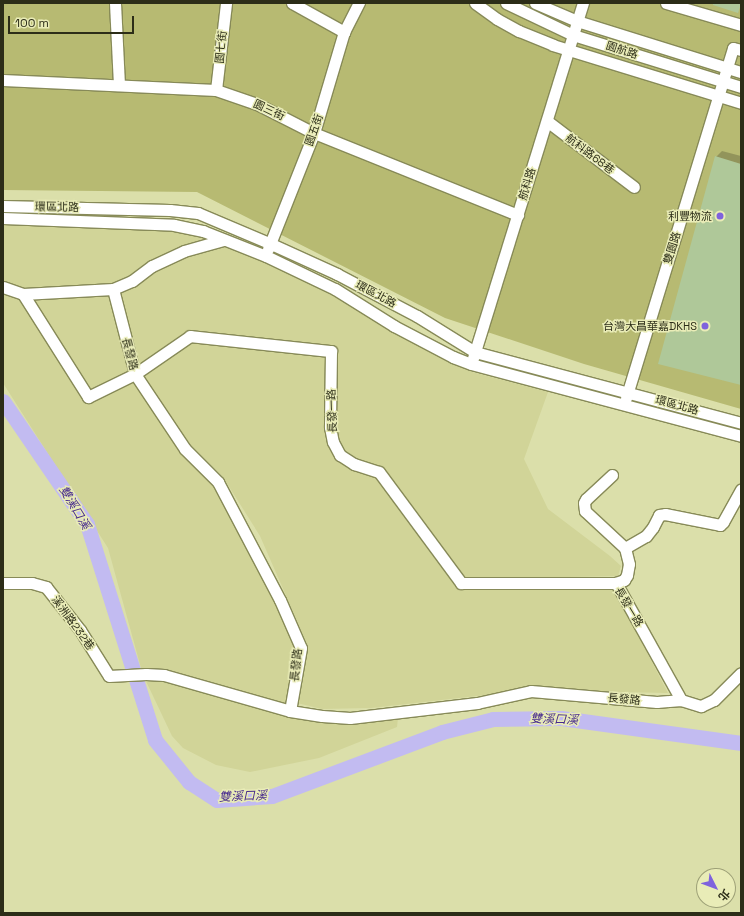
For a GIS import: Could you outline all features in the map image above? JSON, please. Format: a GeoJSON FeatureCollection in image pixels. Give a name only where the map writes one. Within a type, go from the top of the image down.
{"type":"FeatureCollection","features":[{"type":"Feature","properties":{"kind":"street"},"geometry":{"type":"LineString","coordinates":[[115,3],[118,85]]}},
{"type":"Feature","properties":{"kind":"street","name":"園七街"},"geometry":{"type":"LineString","coordinates":[[216,90],[226,3]]}},
{"type":"Feature","properties":{"kind":"street"},"geometry":{"type":"LineString","coordinates":[[292,3],[344,32]]}},
{"type":"Feature","properties":{"kind":"street","name":"園五街"},"geometry":{"type":"LineString","coordinates":[[266,256],[269,243],[314,132],[344,32],[359,3]]}},
{"type":"Feature","properties":{"kind":"street"},"geometry":{"type":"LineString","coordinates":[[475,3],[519,31],[547,43],[596,60],[741,102]]}},
{"type":"Feature","properties":{"kind":"street","name":"園航路"},"geometry":{"type":"LineString","coordinates":[[506,3],[573,34],[741,87]]}},
{"type":"Feature","properties":{"kind":"street"},"geometry":{"type":"LineString","coordinates":[[535,3],[577,21],[741,72]]}},
{"type":"Feature","properties":{"kind":"street","name":"航科路"},"geometry":{"type":"LineString","coordinates":[[471,364],[583,3]]}},
{"type":"Feature","properties":{"kind":"street"},"geometry":{"type":"LineString","coordinates":[[666,3],[741,26]]}},
{"type":"Feature","properties":{"kind":"street","name":"雙園路"},"geometry":{"type":"LineString","coordinates":[[624,404],[724,82],[733,48],[741,50]]}},
{"type":"Feature","properties":{"kind":"street","name":"園三街"},"geometry":{"type":"LineString","coordinates":[[3,80],[216,90],[258,104],[314,132],[518,215]]}},
{"type":"Feature","properties":{"kind":"street","name":"航科路68巷"},"geometry":{"type":"LineString","coordinates":[[547,121],[634,187]]}},
{"type":"Feature","properties":{"kind":"street","name":"環區北路"},"geometry":{"type":"LineString","coordinates":[[3,206],[170,210],[198,213],[269,243],[371,292],[417,316],[475,352],[741,423]]}},
{"type":"Feature","properties":{"kind":"street","name":"環區北路"},"geometry":{"type":"LineString","coordinates":[[3,218],[174,225],[203,231],[266,256],[335,290],[394,326],[453,357],[471,364],[741,436]]}},
{"type":"Feature","properties":{"kind":"street"},"geometry":{"type":"LineString","coordinates":[[3,287],[23,294],[113,289],[132,281],[152,266],[184,251],[223,240]]}},
{"type":"Feature","properties":{"kind":"street","name":"長發路"},"geometry":{"type":"LineString","coordinates":[[113,289],[135,374],[186,449],[218,482],[280,600],[300,648],[290,711],[322,716],[350,718],[477,703],[531,691],[657,702],[681,700],[701,706],[714,700],[741,673]]}},
{"type":"Feature","properties":{"kind":"street","name":"長發一路"},"geometry":{"type":"LineString","coordinates":[[23,294],[88,397],[135,374],[190,336],[331,351],[330,427],[334,442],[340,455],[354,464],[379,472],[461,582],[616,583],[681,700]]}},
{"type":"Feature","properties":{"kind":"street"},"geometry":{"type":"LineString","coordinates":[[612,475],[586,499],[584,503],[585,511],[625,548],[629,564],[627,575],[624,580],[616,583]]}},
{"type":"Feature","properties":{"kind":"street"},"geometry":{"type":"LineString","coordinates":[[625,548],[646,536],[653,527],[659,515],[665,514],[720,525],[741,490]]}},
{"type":"Feature","properties":{"kind":"street","name":"溪洲路232巷"},"geometry":{"type":"LineString","coordinates":[[3,583],[32,583],[46,587],[80,630],[109,676],[146,674],[164,675],[290,711]]}},
{"type":"Feature","properties":{"kind":"shaded area"},"geometry":{"type":"Polygon","coordinates":[[[3,3],[741,3],[741,409],[584,364],[445,318],[197,192],[3,190],[3,3]]]}},
{"type":"Feature","properties":{"kind":"shaded area"},"geometry":{"type":"Polygon","coordinates":[[[3,223],[170,229],[213,238],[112,287],[23,292],[3,285],[3,223]]]}},
{"type":"Feature","properties":{"kind":"shaded area"},"geometry":{"type":"Polygon","coordinates":[[[223,243],[335,295],[407,337],[472,372],[548,392],[524,459],[548,509],[621,566],[618,576],[463,579],[385,472],[354,459],[343,451],[334,426],[335,349],[189,334],[135,370],[115,290],[153,267],[223,243]]]}},
{"type":"Feature","properties":{"kind":"shaded area"},"geometry":{"type":"Polygon","coordinates":[[[3,290],[22,296],[87,401],[134,377],[216,486],[273,595],[296,647],[286,706],[165,671],[141,668],[108,548],[3,383],[3,290]]]}},
{"type":"Feature","properties":{"kind":"shaded area"},"geometry":{"type":"Polygon","coordinates":[[[112,291],[134,373],[88,395],[27,296],[112,291]]]}},
{"type":"Feature","properties":{"kind":"shaded area"},"geometry":{"type":"Polygon","coordinates":[[[191,341],[326,355],[335,455],[377,476],[461,587],[613,587],[668,693],[529,690],[371,708],[322,709],[297,703],[308,646],[260,536],[223,477],[185,439],[138,374],[191,341]]]}},
{"type":"Feature","properties":{"kind":"shaded area"},"geometry":{"type":"Polygon","coordinates":[[[144,677],[161,679],[256,707],[393,717],[398,718],[397,727],[319,758],[250,772],[216,765],[183,748],[172,736],[144,677]]]}},
{"type":"Feature","properties":{"kind":"building"},"geometry":{"type":"Polygon","coordinates":[[[713,3],[741,4],[738,13],[713,5],[713,3]]]}},
{"type":"Feature","properties":{"kind":"building"},"geometry":{"type":"Polygon","coordinates":[[[715,156],[741,164],[741,385],[658,364],[715,156]]]}},
{"type":"Feature","properties":{"kind":"waterway","name":"雙溪口溪"},"geometry":{"type":"LineString","coordinates":[[3,401],[87,524],[155,740],[189,782],[217,800],[272,796],[442,732],[493,719],[561,718],[741,743]]}},
{"type":"Feature","properties":{"kind":"place","name":"利豐物流"},"geometry":{"type":"Point","coordinates":[720,216]}},
{"type":"Feature","properties":{"kind":"place","name":"台灣大昌華嘉DKHS"},"geometry":{"type":"Point","coordinates":[705,326]}}]}
